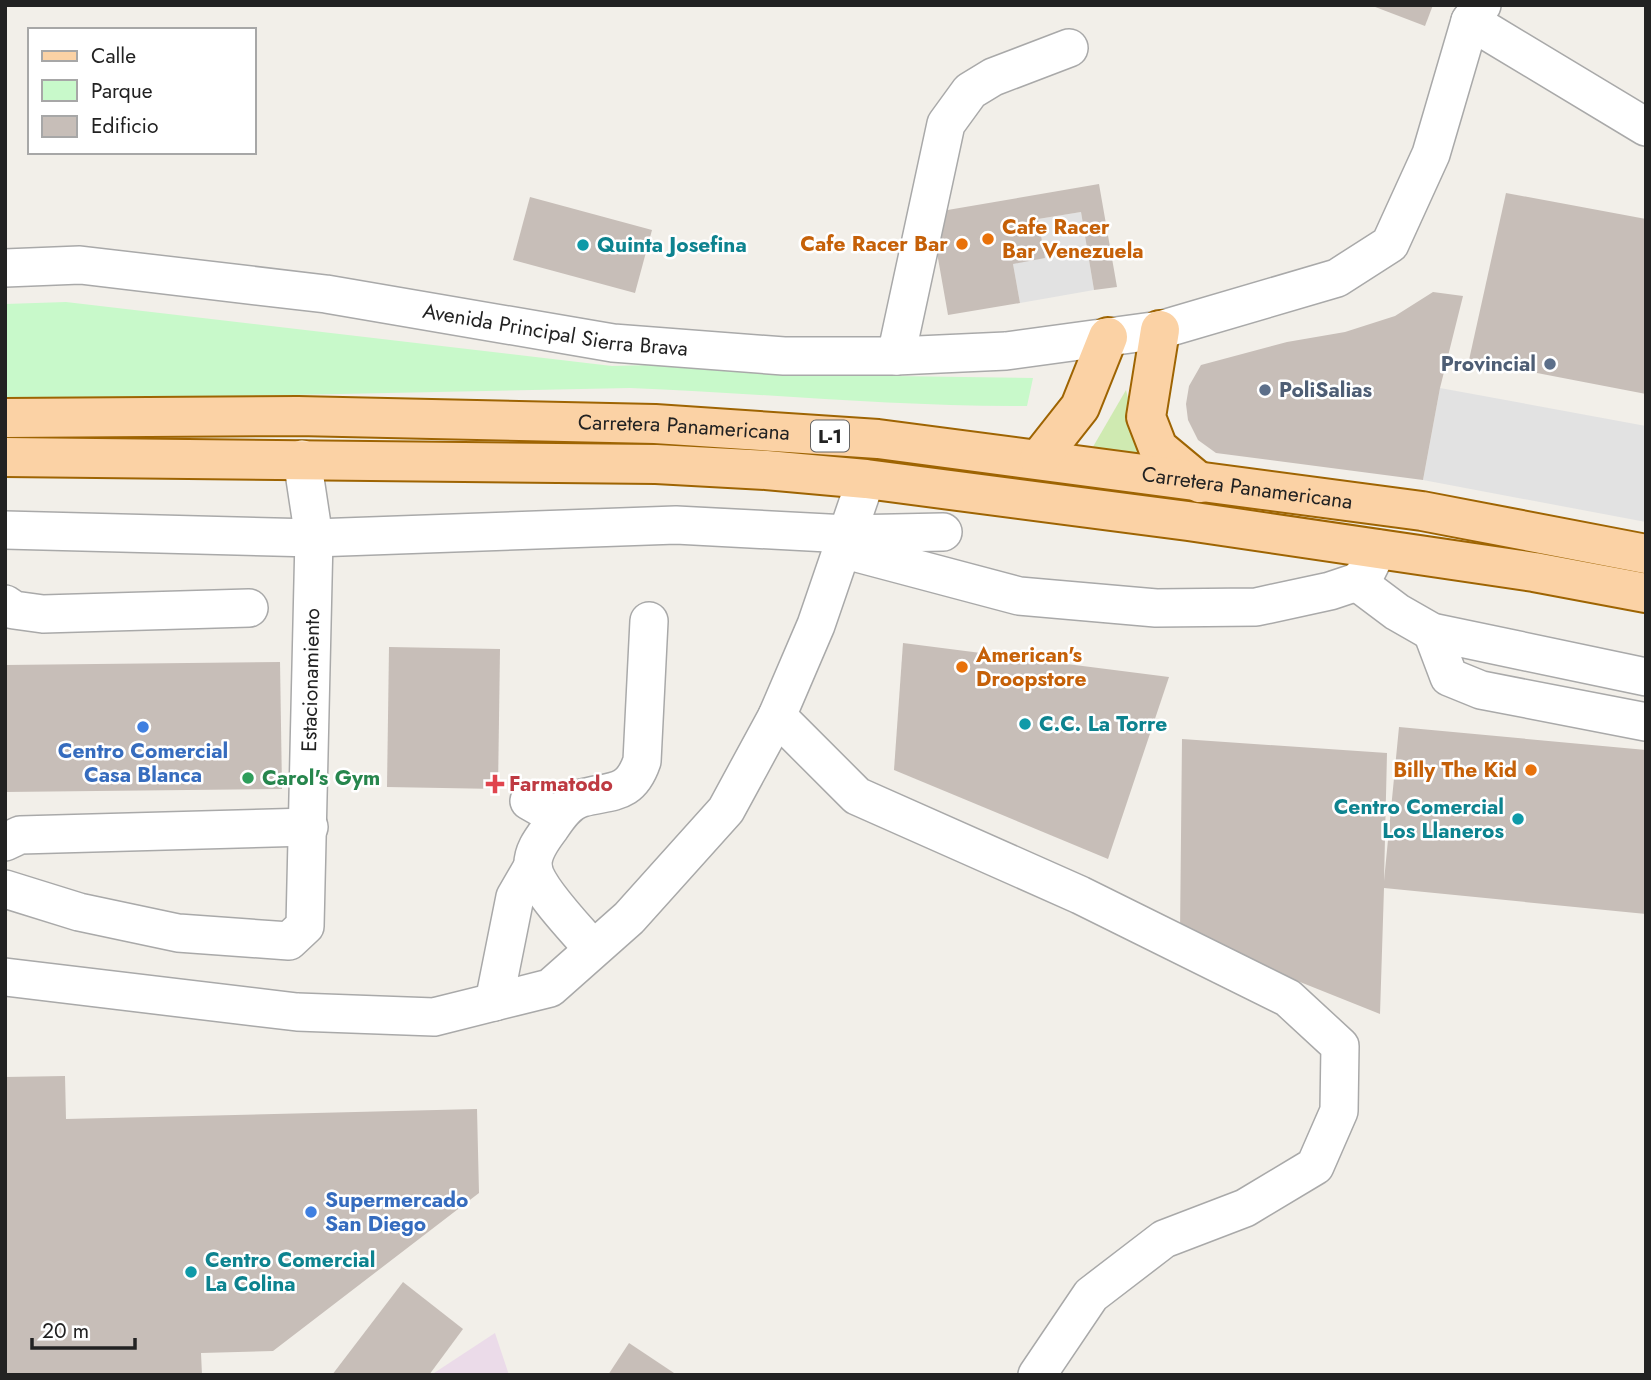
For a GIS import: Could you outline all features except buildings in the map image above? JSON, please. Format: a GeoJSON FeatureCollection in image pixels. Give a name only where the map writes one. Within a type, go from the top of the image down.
{"type":"FeatureCollection","features":[{"type":"Feature","properties":{"kind":"main road"},"geometry":{"type":"LineString","coordinates":[[1160,330],[1146,417],[1158,449],[1200,484]]}},
{"type":"Feature","properties":{"kind":"main road"},"geometry":{"type":"LineString","coordinates":[[1039,459],[1080,407],[1108,337]]}},
{"type":"Feature","properties":{"kind":"main road","name":"Carretera Panamericana"},"geometry":{"type":"LineString","coordinates":[[5,418],[298,416],[656,424],[878,439],[1039,459],[1200,484],[1422,511],[1646,554]]}},
{"type":"Feature","properties":{"kind":"main road","name":"Carretera Panamericana"},"geometry":{"type":"LineString","coordinates":[[5,457],[656,464],[866,479],[1378,549],[1646,593]]}},
{"type":"Feature","properties":{"kind":"street"},"geometry":{"type":"LineString","coordinates":[[1476,13],[1646,127]]}},
{"type":"Feature","properties":{"kind":"street","name":"Avenida Principal Sierra Brava"},"geometry":{"type":"LineString","coordinates":[[5,268],[80,265],[326,294],[613,343],[784,356],[896,356],[1006,351],[1160,330],[1337,278],[1390,244],[1431,154],[1476,13]]}},
{"type":"Feature","properties":{"kind":"street"},"geometry":{"type":"LineString","coordinates":[[896,356],[946,124],[970,91],[993,78],[1069,48]]}},
{"type":"Feature","properties":{"kind":"street","name":"Estacionamiento"},"geometry":{"type":"LineString","coordinates":[[5,889],[79,912],[178,933],[289,941],[305,926],[309,827],[312,526],[302,459]]}},
{"type":"Feature","properties":{"kind":"street"},"geometry":{"type":"LineString","coordinates":[[5,977],[297,1012],[434,1017],[550,988],[629,918],[726,810],[776,716],[816,625],[866,479]]}},
{"type":"Feature","properties":{"kind":"street"},"geometry":{"type":"LineString","coordinates":[[5,530],[312,526],[534,505],[764,511],[847,533],[1019,596],[1156,608],[1256,607],[1357,582],[1366,573],[1378,549]]}},
{"type":"Feature","properties":{"kind":"street"},"geometry":{"type":"LineString","coordinates":[[5,514],[312,526]]}},
{"type":"Feature","properties":{"kind":"street"},"geometry":{"type":"LineString","coordinates":[[847,533],[943,532]]}},
{"type":"Feature","properties":{"kind":"street"},"geometry":{"type":"LineString","coordinates":[[1357,582],[1432,632],[1646,677]]}},
{"type":"Feature","properties":{"kind":"street"},"geometry":{"type":"LineString","coordinates":[[5,604],[14,610],[43,614],[249,608]]}},
{"type":"Feature","properties":{"kind":"street"},"geometry":{"type":"LineString","coordinates":[[494,1002],[515,897],[533,866],[539,844],[543,809],[617,792],[639,772],[642,761],[649,621]]}},
{"type":"Feature","properties":{"kind":"street"},"geometry":{"type":"LineString","coordinates":[[1432,632],[1450,677],[1471,686],[1646,722]]}},
{"type":"Feature","properties":{"kind":"street"},"geometry":{"type":"LineString","coordinates":[[776,716],[857,796],[1080,895],[1288,998],[1340,1046],[1339,1111],[1315,1166],[1245,1208],[1164,1238],[1091,1295],[1037,1375]]}},
{"type":"Feature","properties":{"kind":"street"},"geometry":{"type":"LineString","coordinates":[[13,838],[309,827]]}},
{"type":"Feature","properties":{"kind":"street"},"geometry":{"type":"LineString","coordinates":[[533,866],[542,885],[593,949]]}},
{"type":"Feature","properties":{"kind":"shaded area"},"geometry":{"type":"Polygon","coordinates":[[[1081,212],[1094,290],[1020,303],[1013,264],[1038,219],[1081,212]]]}},
{"type":"Feature","properties":{"kind":"shaded area"},"geometry":{"type":"Polygon","coordinates":[[[1440,388],[1646,426],[1646,522],[1423,480],[1440,388]]]}},
{"type":"Feature","properties":{"kind":"shaded area"},"geometry":{"type":"Polygon","coordinates":[[[495,1333],[509,1375],[431,1375],[495,1333]]]}},
{"type":"Feature","properties":{"kind":"green space"},"geometry":{"type":"Polygon","coordinates":[[[66,302],[612,366],[693,364],[892,376],[1033,378],[1027,406],[878,402],[630,388],[5,401],[5,304],[66,302]]]}},
{"type":"Feature","properties":{"kind":"green space"},"geometry":{"type":"Polygon","coordinates":[[[1126,390],[1144,460],[1090,452],[1126,390]]]}},
{"type":"Feature","properties":{"kind":"place","name":"Cafe Racer Bar Venezuela"},"geometry":{"type":"Point","coordinates":[988,239]}},
{"type":"Feature","properties":{"kind":"place","name":"Cafe Racer Bar"},"geometry":{"type":"Point","coordinates":[962,244]}},
{"type":"Feature","properties":{"kind":"place","name":"Quinta Josefina"},"geometry":{"type":"Point","coordinates":[583,245]}},
{"type":"Feature","properties":{"kind":"place","name":"Provincial"},"geometry":{"type":"Point","coordinates":[1550,364]}},
{"type":"Feature","properties":{"kind":"place","name":"PoliSalias"},"geometry":{"type":"Point","coordinates":[1265,390]}},
{"type":"Feature","properties":{"kind":"place","name":"American's Droopstore"},"geometry":{"type":"Point","coordinates":[962,667]}},
{"type":"Feature","properties":{"kind":"place","name":"C.C. La Torre"},"geometry":{"type":"Point","coordinates":[1025,724]}},
{"type":"Feature","properties":{"kind":"place","name":"Centro Comercial Casa Blanca"},"geometry":{"type":"Point","coordinates":[143,727]}},
{"type":"Feature","properties":{"kind":"place","name":"Billy The Kid"},"geometry":{"type":"Point","coordinates":[1531,770]}},
{"type":"Feature","properties":{"kind":"place","name":"Carol's Gym"},"geometry":{"type":"Point","coordinates":[248,778]}},
{"type":"Feature","properties":{"kind":"place","name":"Farmatodo"},"geometry":{"type":"Point","coordinates":[495,784]}},
{"type":"Feature","properties":{"kind":"place","name":"Centro Comercial Los Llaneros"},"geometry":{"type":"Point","coordinates":[1518,819]}},
{"type":"Feature","properties":{"kind":"place","name":"Supermercado San Diego"},"geometry":{"type":"Point","coordinates":[311,1212]}},
{"type":"Feature","properties":{"kind":"place","name":"Centro Comercial La Colina"},"geometry":{"type":"Point","coordinates":[191,1272]}}]}
